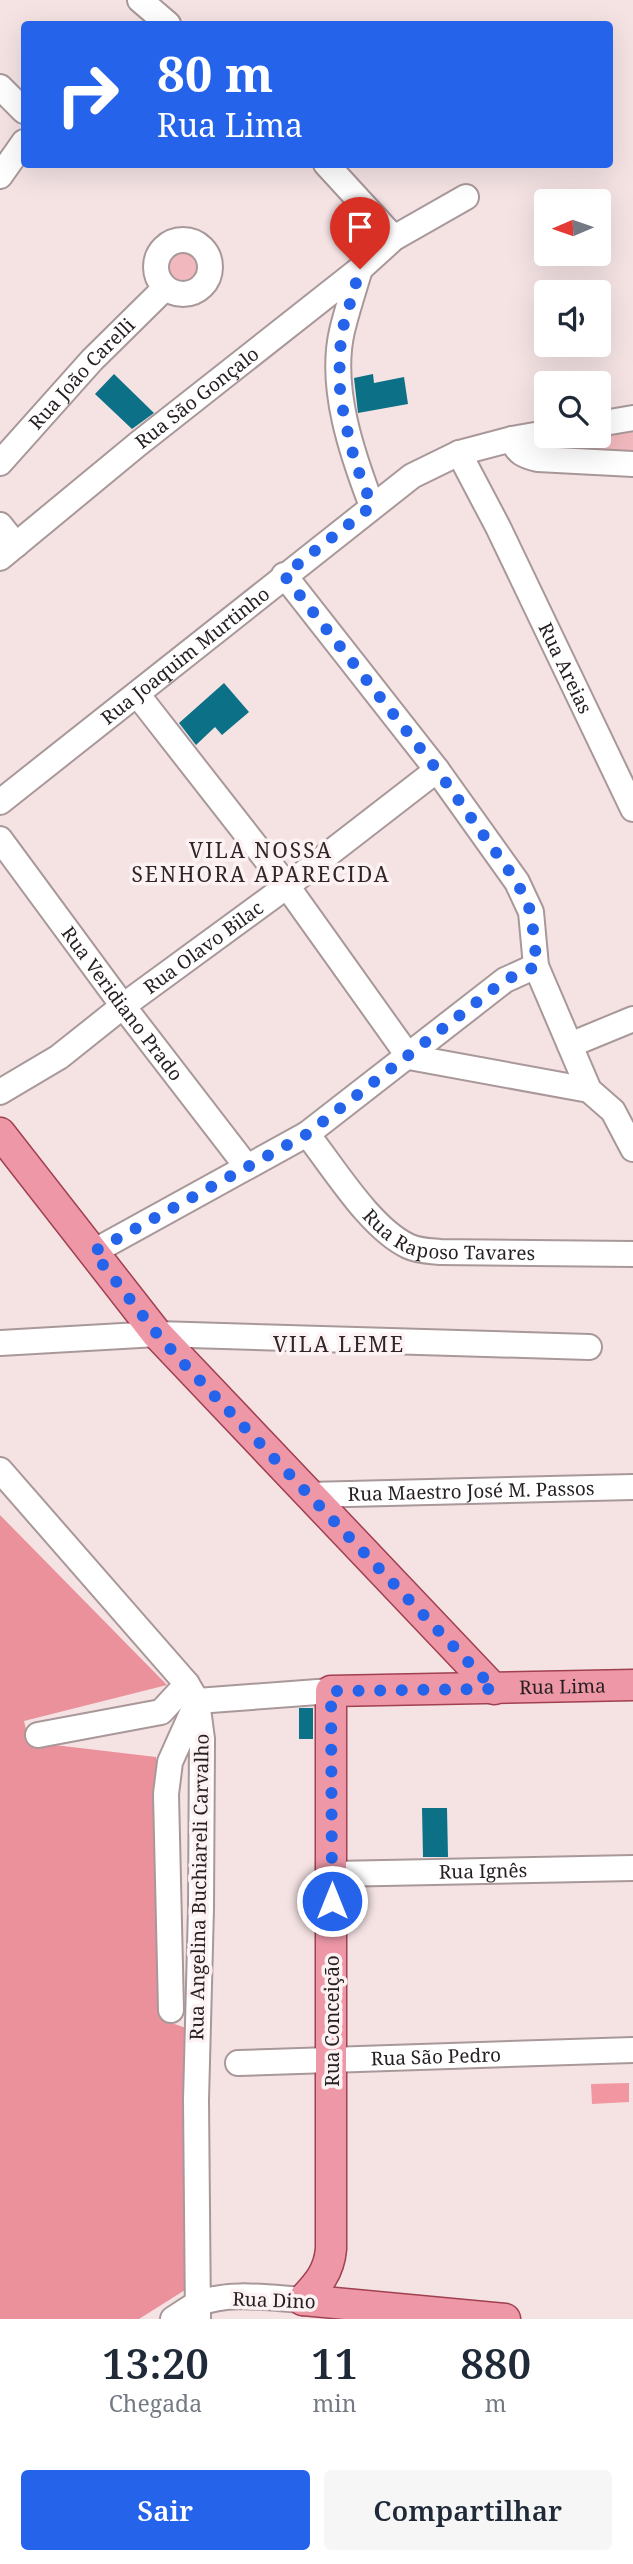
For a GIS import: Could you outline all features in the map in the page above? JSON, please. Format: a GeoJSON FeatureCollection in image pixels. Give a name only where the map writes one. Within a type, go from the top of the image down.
{"type":"FeatureCollection","features":[{"type":"Feature","properties":{"kind":"main road"},"geometry":{"type":"LineString","coordinates":[[0,1133],[157,1334],[494,1689]]}},
{"type":"Feature","properties":{"kind":"main road","name":"Rua Lima"},"geometry":{"type":"LineString","coordinates":[[331,1691],[633,1685]]}},
{"type":"Feature","properties":{"kind":"main road","name":"Rua Conceição"},"geometry":{"type":"LineString","coordinates":[[297,2309],[322,2279],[330,2260],[333,1874],[331,1691]]}},
{"type":"Feature","properties":{"kind":"main road","name":"Rua Dino"},"geometry":{"type":"LineString","coordinates":[[297,2309],[505,2319]]}},
{"type":"Feature","properties":{"kind":"street"},"geometry":{"type":"LineString","coordinates":[[146,2],[165,21]]}},
{"type":"Feature","properties":{"kind":"street"},"geometry":{"type":"LineString","coordinates":[[0,87],[21,108]]}},
{"type":"Feature","properties":{"kind":"street"},"geometry":{"type":"LineString","coordinates":[[0,176],[21,146]]}},
{"type":"Feature","properties":{"kind":"street"},"geometry":{"type":"LineString","coordinates":[[330,168],[394,238]]}},
{"type":"Feature","properties":{"kind":"street","name":"Rua São Gonçalo"},"geometry":{"type":"LineString","coordinates":[[8,551],[138,444],[360,269],[394,238],[466,198]]}},
{"type":"Feature","properties":{"kind":"street"},"geometry":{"type":"LineString","coordinates":[[360,269],[341,334],[339,382],[355,462],[372,506]]}},
{"type":"Feature","properties":{"kind":"street","name":"Rua João Carelli"},"geometry":{"type":"LineString","coordinates":[[0,463],[92,360],[165,288]]}},
{"type":"Feature","properties":{"kind":"street"},"geometry":{"type":"LineString","coordinates":[[611,422],[633,418]]}},
{"type":"Feature","properties":{"kind":"street","name":"Rua Joaquim Murtinho"},"geometry":{"type":"LineString","coordinates":[[0,802],[412,476],[469,450],[534,435]]}},
{"type":"Feature","properties":{"kind":"street"},"geometry":{"type":"LineString","coordinates":[[512,439],[515,448],[523,456],[633,464]]}},
{"type":"Feature","properties":{"kind":"street","name":"Rua Areias"},"geometry":{"type":"LineString","coordinates":[[469,450],[498,527],[631,799]]}},
{"type":"Feature","properties":{"kind":"street"},"geometry":{"type":"LineString","coordinates":[[0,524],[8,551]]}},
{"type":"Feature","properties":{"kind":"street"},"geometry":{"type":"LineString","coordinates":[[284,575],[437,770],[517,882],[531,912],[537,966],[589,1090]]}},
{"type":"Feature","properties":{"kind":"street"},"geometry":{"type":"LineString","coordinates":[[137,694],[287,887],[409,1057],[589,1090],[623,1112],[631,1143]]}},
{"type":"Feature","properties":{"kind":"street","name":"Rua Olavo Bilac"},"geometry":{"type":"LineString","coordinates":[[0,1092],[59,1056],[287,887],[437,770]]}},
{"type":"Feature","properties":{"kind":"street","name":"Rua Veridiano Prado"},"geometry":{"type":"LineString","coordinates":[[0,839],[123,1006],[247,1167]]}},
{"type":"Feature","properties":{"kind":"street"},"geometry":{"type":"LineString","coordinates":[[93,1252],[307,1134],[505,980],[537,966]]}},
{"type":"Feature","properties":{"kind":"street"},"geometry":{"type":"LineString","coordinates":[[570,1045],[633,1019]]}},
{"type":"Feature","properties":{"kind":"street","name":"Rua Raposo Tavares"},"geometry":{"type":"LineString","coordinates":[[307,1134],[374,1220],[391,1237],[412,1248],[440,1252],[633,1254]]}},
{"type":"Feature","properties":{"kind":"street"},"geometry":{"type":"LineString","coordinates":[[0,1343],[157,1334],[589,1347]]}},
{"type":"Feature","properties":{"kind":"street"},"geometry":{"type":"LineString","coordinates":[[0,1470],[192,1693],[161,1712],[38,1735]]}},
{"type":"Feature","properties":{"kind":"street","name":"Rua Maestro José M. Passos"},"geometry":{"type":"LineString","coordinates":[[308,1495],[633,1487]]}},
{"type":"Feature","properties":{"kind":"street","name":"Rua Lima"},"geometry":{"type":"LineString","coordinates":[[192,1693],[331,1691]]}},
{"type":"Feature","properties":{"kind":"street","name":"Rua Angelina Buchiareli Carvalho"},"geometry":{"type":"LineString","coordinates":[[171,2010],[166,1794],[170,1762],[192,1693]]}},
{"type":"Feature","properties":{"kind":"street","name":"Rua Angelina Buchiareli Carvalho"},"geometry":{"type":"LineString","coordinates":[[192,1693],[202,1739],[196,2100],[198,2312]]}},
{"type":"Feature","properties":{"kind":"street","name":"Rua Ignês"},"geometry":{"type":"LineString","coordinates":[[333,1874],[633,1868]]}},
{"type":"Feature","properties":{"kind":"street","name":"Rua São Pedro"},"geometry":{"type":"LineString","coordinates":[[239,2063],[633,2050]]}},
{"type":"Feature","properties":{"kind":"street","name":"Rua Dino"},"geometry":{"type":"LineString","coordinates":[[173,2319],[198,2312],[219,2299],[248,2297],[297,2309]]}},
{"type":"Feature","properties":{"kind":"shaded area"},"geometry":{"type":"Polygon","coordinates":[[[184,247],[198,253],[204,267],[198,281],[184,287],[170,281],[164,267],[170,253],[184,247]]]}},
{"type":"Feature","properties":{"kind":"shaded area"},"geometry":{"type":"Polygon","coordinates":[[[633,431],[633,455],[532,448],[611,448],[611,435],[633,431]]]}},
{"type":"Feature","properties":{"kind":"shaded area"},"geometry":{"type":"Polygon","coordinates":[[[0,1515],[167,1685],[24,1721],[29,1742],[156,1757],[163,2020],[189,2029],[185,2290],[139,2319],[0,2319],[0,1515]]]}},
{"type":"Feature","properties":{"kind":"shaded area"},"geometry":{"type":"Polygon","coordinates":[[[629,2083],[629,2102],[592,2104],[591,2084],[629,2083]]]}},
{"type":"Feature","properties":{"kind":"building"},"geometry":{"type":"Polygon","coordinates":[[[114,374],[154,413],[132,429],[95,394],[114,374]]]}},
{"type":"Feature","properties":{"kind":"building"},"geometry":{"type":"Polygon","coordinates":[[[373,374],[374,383],[404,377],[408,404],[358,413],[354,378],[373,374]]]}},
{"type":"Feature","properties":{"kind":"building"},"geometry":{"type":"Polygon","coordinates":[[[224,683],[249,712],[222,735],[215,727],[196,745],[179,723],[224,683]]]}},
{"type":"Feature","properties":{"kind":"building"},"geometry":{"type":"Polygon","coordinates":[[[299,1708],[313,1708],[313,1739],[299,1739],[299,1708]]]}},
{"type":"Feature","properties":{"kind":"building"},"geometry":{"type":"Polygon","coordinates":[[[422,1808],[447,1808],[448,1857],[423,1857],[422,1808]]]}},
{"type":"Feature","properties":{"kind":"district","name":"VILA NOSSA SENHORA APARECIDA"},"geometry":{"type":"Point","coordinates":[261,862]}},
{"type":"Feature","properties":{"kind":"district","name":"VILA LEME"},"geometry":{"type":"Point","coordinates":[339,1344]}},
{"type":"Feature","properties":{"kind":"route"},"geometry":{"type":"LineString","coordinates":[[332,1901],[331,1691],[494,1689],[186,1366],[157,1334],[93,1252],[307,1134],[505,980],[537,966],[531,912],[517,882],[437,770],[284,575],[372,506],[355,462],[339,382],[341,334],[360,269]]}}]}
